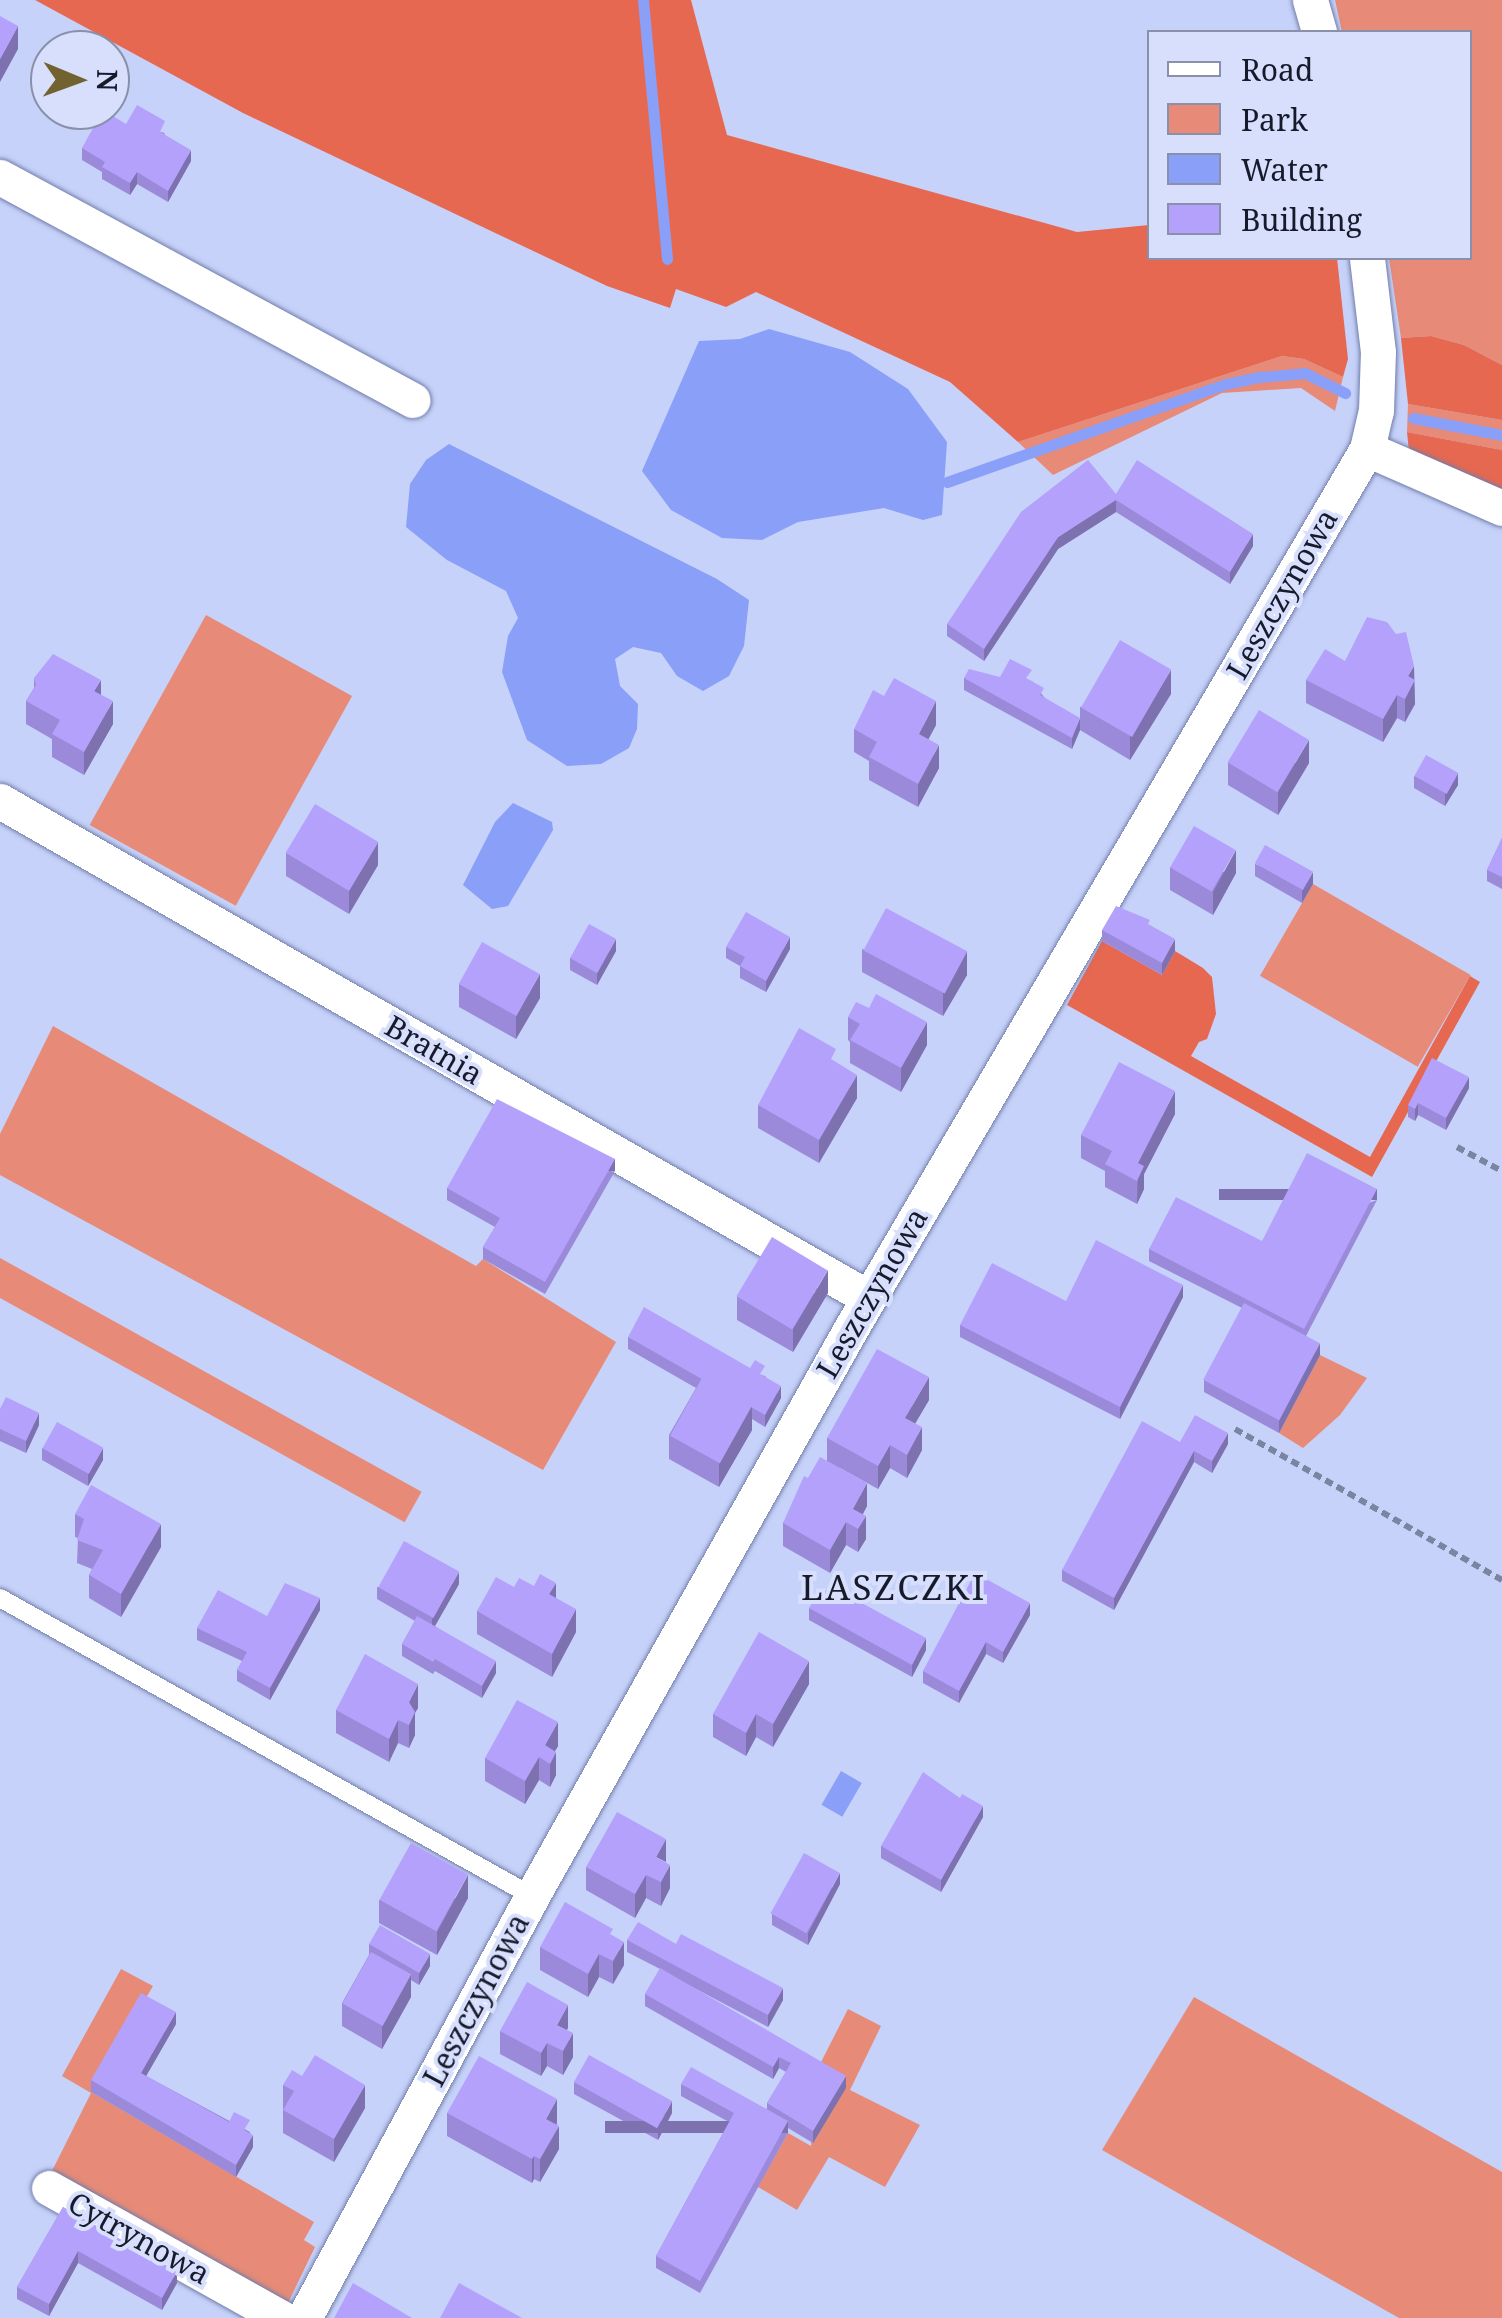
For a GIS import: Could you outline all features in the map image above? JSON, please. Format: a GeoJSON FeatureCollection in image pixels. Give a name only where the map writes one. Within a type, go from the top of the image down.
{"type":"FeatureCollection","features":[{"type":"Feature","properties":{"kind":"street"},"geometry":{"type":"LineString","coordinates":[[1310,0],[1318,30]]}},
{"type":"Feature","properties":{"kind":"street"},"geometry":{"type":"LineString","coordinates":[[0,177],[414,400]]}},
{"type":"Feature","properties":{"kind":"street","name":"Leszczynowa"},"geometry":{"type":"LineString","coordinates":[[304,2318],[532,1896],[869,1298],[1367,450],[1376,410],[1378,352],[1367,260]]}},
{"type":"Feature","properties":{"kind":"street"},"geometry":{"type":"LineString","coordinates":[[1367,450],[1502,508]]}},
{"type":"Feature","properties":{"kind":"street","name":"Bratnia"},"geometry":{"type":"LineString","coordinates":[[0,801],[869,1298]]}},
{"type":"Feature","properties":{"kind":"street","name":"Cytrynowa"},"geometry":{"type":"LineString","coordinates":[[48,2188],[282,2318]]}},
{"type":"Feature","properties":{"kind":"lane"},"geometry":{"type":"LineString","coordinates":[[0,1598],[532,1896]]}},
{"type":"Feature","properties":{"kind":"path"},"geometry":{"type":"LineString","coordinates":[[1458,1147],[1502,1171]]}},
{"type":"Feature","properties":{"kind":"path"},"geometry":{"type":"LineString","coordinates":[[1235,1429],[1502,1580]]}},
{"type":"Feature","properties":{"kind":"green space"},"geometry":{"type":"Polygon","coordinates":[[[1335,0],[1502,0],[1502,365],[1464,345],[1431,336],[1401,338],[1389,260],[1472,260],[1472,30],[1342,30],[1335,0]]]}},
{"type":"Feature","properties":{"kind":"green space"},"geometry":{"type":"Polygon","coordinates":[[[1282,356],[1304,359],[1343,377],[1335,411],[1301,388],[1222,393],[1053,475],[1018,442],[1282,356]]]}},
{"type":"Feature","properties":{"kind":"green space"},"geometry":{"type":"Polygon","coordinates":[[[1408,404],[1502,420],[1502,450],[1407,432],[1408,404]]]}},
{"type":"Feature","properties":{"kind":"green space"},"geometry":{"type":"Polygon","coordinates":[[[206,615],[352,696],[236,906],[90,825],[206,615]]]}},
{"type":"Feature","properties":{"kind":"green space"},"geometry":{"type":"Polygon","coordinates":[[[1313,884],[1471,975],[1418,1067],[1260,976],[1313,884]]]}},
{"type":"Feature","properties":{"kind":"green space"},"geometry":{"type":"Polygon","coordinates":[[[53,1026],[476,1266],[483,1259],[616,1342],[543,1470],[0,1175],[0,1134],[53,1026]]]}},
{"type":"Feature","properties":{"kind":"green space"},"geometry":{"type":"Polygon","coordinates":[[[0,1258],[422,1492],[405,1522],[0,1298],[0,1258]]]}},
{"type":"Feature","properties":{"kind":"green space"},"geometry":{"type":"Polygon","coordinates":[[[1320,1355],[1367,1378],[1340,1415],[1303,1448],[1279,1433],[1320,1355]]]}},
{"type":"Feature","properties":{"kind":"green space"},"geometry":{"type":"Polygon","coordinates":[[[121,1969],[153,1986],[91,2092],[314,2222],[304,2240],[315,2247],[287,2305],[52,2171],[91,2093],[62,2076],[121,1969]]]}},
{"type":"Feature","properties":{"kind":"green space"},"geometry":{"type":"Polygon","coordinates":[[[1194,1997],[1502,2172],[1502,2318],[1399,2318],[1102,2150],[1194,1997]]]}},
{"type":"Feature","properties":{"kind":"green space"},"geometry":{"type":"Polygon","coordinates":[[[848,2009],[881,2026],[850,2090],[920,2125],[885,2187],[829,2157],[797,2210],[758,2187],[788,2133],[811,2146],[817,2070],[848,2009]]]}},
{"type":"Feature","properties":{"kind":"shaded area"},"geometry":{"type":"Polygon","coordinates":[[[35,0],[691,0],[727,135],[1077,232],[1147,225],[1147,260],[1337,260],[1348,359],[1343,377],[1304,359],[1282,356],[1018,442],[950,382],[756,292],[726,307],[676,289],[670,308],[607,286],[243,113],[130,52],[130,30],[90,30],[35,0]]]}},
{"type":"Feature","properties":{"kind":"shaded area"},"geometry":{"type":"Polygon","coordinates":[[[1431,336],[1464,345],[1502,365],[1502,420],[1408,404],[1401,338],[1431,336]]]}},
{"type":"Feature","properties":{"kind":"shaded area"},"geometry":{"type":"Polygon","coordinates":[[[1407,432],[1502,450],[1502,489],[1409,452],[1407,432]]]}},
{"type":"Feature","properties":{"kind":"shaded area"},"geometry":{"type":"Polygon","coordinates":[[[1102,941],[1162,975],[1175,951],[1203,968],[1212,977],[1216,1014],[1207,1039],[1199,1042],[1191,1056],[1370,1157],[1470,976],[1480,982],[1372,1177],[1067,1005],[1102,941]]]}},
{"type":"Feature","properties":{"kind":"water"},"geometry":{"type":"Polygon","coordinates":[[[769,329],[850,352],[908,389],[947,442],[942,515],[923,520],[884,508],[798,522],[762,540],[722,538],[671,510],[642,471],[699,341],[740,339],[769,329]]]}},
{"type":"Feature","properties":{"kind":"water"},"geometry":{"type":"Polygon","coordinates":[[[449,444],[717,579],[749,600],[744,646],[729,676],[703,691],[677,676],[661,653],[633,647],[615,659],[620,686],[638,704],[637,729],[629,748],[601,764],[567,766],[527,740],[502,672],[508,636],[518,618],[506,591],[447,560],[406,527],[410,484],[426,460],[449,444]]]}},
{"type":"Feature","properties":{"kind":"water"},"geometry":{"type":"Polygon","coordinates":[[[513,803],[552,822],[553,830],[508,906],[492,909],[463,885],[495,822],[513,803]]]}},
{"type":"Feature","properties":{"kind":"water"},"geometry":{"type":"Polygon","coordinates":[[[841,1771],[862,1783],[842,1817],[822,1805],[841,1771]]]}},
{"type":"Feature","properties":{"kind":"building"},"geometry":{"type":"Polygon","coordinates":[[[0,16],[18,26],[0,59],[0,16]]]}},
{"type":"Feature","properties":{"kind":"building"},"geometry":{"type":"Polygon","coordinates":[[[137,105],[165,121],[160,132],[191,150],[168,191],[137,172],[130,183],[102,167],[105,162],[82,148],[92,130],[130,130],[130,117],[137,105]]]}},
{"type":"Feature","properties":{"kind":"building"},"geometry":{"type":"Polygon","coordinates":[[[1088,460],[1116,494],[1137,460],[1253,534],[1230,572],[1116,500],[1058,537],[984,649],[947,624],[1021,512],[1088,460]]]}},
{"type":"Feature","properties":{"kind":"building"},"geometry":{"type":"Polygon","coordinates":[[[1367,617],[1387,622],[1396,634],[1406,632],[1414,666],[1408,676],[1415,680],[1405,699],[1397,695],[1383,719],[1306,680],[1325,649],[1345,661],[1367,617]]]}},
{"type":"Feature","properties":{"kind":"building"},"geometry":{"type":"Polygon","coordinates":[[[1120,640],[1171,670],[1132,737],[1081,708],[1120,640]]]}},
{"type":"Feature","properties":{"kind":"building"},"geometry":{"type":"Polygon","coordinates":[[[53,654],[101,680],[94,691],[113,701],[84,752],[52,734],[60,720],[26,701],[36,685],[34,678],[53,654]]]}},
{"type":"Feature","properties":{"kind":"building"},"geometry":{"type":"Polygon","coordinates":[[[1010,659],[1032,670],[1026,678],[1044,688],[1040,695],[1080,718],[1072,738],[964,678],[969,669],[1000,677],[1010,659]]]}},
{"type":"Feature","properties":{"kind":"building"},"geometry":{"type":"Polygon","coordinates":[[[894,678],[936,701],[919,734],[939,745],[918,784],[869,757],[877,742],[854,729],[873,690],[884,696],[894,678]]]}},
{"type":"Feature","properties":{"kind":"building"},"geometry":{"type":"Polygon","coordinates":[[[1259,710],[1309,740],[1277,792],[1228,762],[1259,710]]]}},
{"type":"Feature","properties":{"kind":"building"},"geometry":{"type":"Polygon","coordinates":[[[1426,755],[1458,773],[1447,794],[1414,776],[1426,755]]]}},
{"type":"Feature","properties":{"kind":"building"},"geometry":{"type":"Polygon","coordinates":[[[315,804],[378,842],[349,891],[286,853],[315,804]]]}},
{"type":"Feature","properties":{"kind":"building"},"geometry":{"type":"Polygon","coordinates":[[[1194,826],[1236,850],[1212,892],[1170,868],[1194,826]]]}},
{"type":"Feature","properties":{"kind":"building"},"geometry":{"type":"Polygon","coordinates":[[[1502,838],[1502,877],[1487,870],[1502,838]]]}},
{"type":"Feature","properties":{"kind":"building"},"geometry":{"type":"Polygon","coordinates":[[[1265,845],[1313,872],[1303,890],[1255,863],[1265,845]]]}},
{"type":"Feature","properties":{"kind":"building"},"geometry":{"type":"Polygon","coordinates":[[[1116,906],[1150,920],[1148,924],[1175,939],[1162,963],[1102,930],[1116,906]]]}},
{"type":"Feature","properties":{"kind":"building"},"geometry":{"type":"Polygon","coordinates":[[[886,908],[967,951],[945,994],[863,950],[886,908]]]}},
{"type":"Feature","properties":{"kind":"building"},"geometry":{"type":"Polygon","coordinates":[[[746,912],[790,937],[766,981],[740,966],[745,957],[726,947],[746,912]]]}},
{"type":"Feature","properties":{"kind":"building"},"geometry":{"type":"Polygon","coordinates":[[[589,924],[616,939],[597,973],[570,958],[589,924]]]}},
{"type":"Feature","properties":{"kind":"building"},"geometry":{"type":"Polygon","coordinates":[[[482,942],[540,974],[516,1016],[459,984],[482,942]]]}},
{"type":"Feature","properties":{"kind":"building"},"geometry":{"type":"Polygon","coordinates":[[[876,994],[927,1022],[901,1068],[850,1040],[860,1024],[848,1017],[856,1002],[869,1008],[876,994]]]}},
{"type":"Feature","properties":{"kind":"building"},"geometry":{"type":"Polygon","coordinates":[[[799,1028],[836,1049],[831,1059],[857,1075],[819,1140],[758,1105],[799,1028]]]}},
{"type":"Feature","properties":{"kind":"building"},"geometry":{"type":"Polygon","coordinates":[[[1432,1058],[1469,1077],[1446,1118],[1418,1103],[1415,1109],[1408,1105],[1432,1058]]]}},
{"type":"Feature","properties":{"kind":"building"},"geometry":{"type":"Polygon","coordinates":[[[1119,1062],[1175,1091],[1138,1163],[1144,1166],[1137,1181],[1105,1164],[1112,1151],[1081,1135],[1119,1062]]]}},
{"type":"Feature","properties":{"kind":"building"},"geometry":{"type":"Polygon","coordinates":[[[497,1099],[615,1159],[545,1282],[483,1247],[500,1218],[447,1188],[497,1099]]]}},
{"type":"Feature","properties":{"kind":"building"},"geometry":{"type":"Polygon","coordinates":[[[1307,1153],[1377,1189],[1304,1329],[1149,1249],[1176,1197],[1262,1241],[1307,1153]]]}},
{"type":"Feature","properties":{"kind":"building"},"geometry":{"type":"Polygon","coordinates":[[[772,1237],[828,1270],[792,1330],[736,1296],[772,1237]]]}},
{"type":"Feature","properties":{"kind":"building"},"geometry":{"type":"Polygon","coordinates":[[[1096,1240],[1183,1285],[1120,1407],[960,1325],[992,1263],[1066,1301],[1096,1240]]]}},
{"type":"Feature","properties":{"kind":"building"},"geometry":{"type":"Polygon","coordinates":[[[1244,1303],[1320,1343],[1279,1420],[1203,1380],[1244,1303]]]}},
{"type":"Feature","properties":{"kind":"building"},"geometry":{"type":"Polygon","coordinates":[[[644,1307],[750,1368],[755,1360],[765,1366],[760,1374],[781,1386],[765,1415],[628,1337],[644,1307]]]}},
{"type":"Feature","properties":{"kind":"building"},"geometry":{"type":"Polygon","coordinates":[[[877,1349],[929,1377],[905,1418],[922,1427],[907,1455],[890,1445],[878,1466],[827,1438],[877,1349]]]}},
{"type":"Feature","properties":{"kind":"building"},"geometry":{"type":"Polygon","coordinates":[[[702,1378],[752,1406],[720,1463],[670,1436],[702,1378]]]}},
{"type":"Feature","properties":{"kind":"building"},"geometry":{"type":"Polygon","coordinates":[[[6,1397],[39,1413],[26,1441],[0,1429],[0,1409],[6,1397]]]}},
{"type":"Feature","properties":{"kind":"building"},"geometry":{"type":"Polygon","coordinates":[[[1195,1415],[1228,1433],[1212,1461],[1194,1451],[1114,1598],[1062,1570],[1142,1421],[1180,1442],[1195,1415]]]}},
{"type":"Feature","properties":{"kind":"building"},"geometry":{"type":"Polygon","coordinates":[[[57,1422],[103,1448],[89,1474],[42,1448],[57,1422]]]}},
{"type":"Feature","properties":{"kind":"building"},"geometry":{"type":"Polygon","coordinates":[[[820,1457],[867,1483],[853,1509],[866,1516],[858,1529],[846,1522],[830,1550],[783,1523],[804,1476],[808,1478],[820,1457]]]}},
{"type":"Feature","properties":{"kind":"building"},"geometry":{"type":"Polygon","coordinates":[[[91,1485],[161,1524],[121,1594],[89,1575],[103,1550],[77,1540],[84,1519],[75,1514],[91,1485]]]}},
{"type":"Feature","properties":{"kind":"building"},"geometry":{"type":"Polygon","coordinates":[[[404,1541],[459,1572],[433,1618],[378,1587],[404,1541]]]}},
{"type":"Feature","properties":{"kind":"building"},"geometry":{"type":"Polygon","coordinates":[[[975,1573],[1030,1603],[1003,1652],[986,1642],[959,1691],[923,1671],[975,1573]]]}},
{"type":"Feature","properties":{"kind":"building"},"geometry":{"type":"Polygon","coordinates":[[[540,1574],[556,1583],[549,1594],[576,1609],[552,1654],[477,1611],[496,1577],[514,1587],[519,1578],[534,1586],[540,1574]]]}},
{"type":"Feature","properties":{"kind":"building"},"geometry":{"type":"Polygon","coordinates":[[[285,1583],[320,1598],[270,1688],[237,1670],[247,1652],[197,1628],[218,1590],[267,1616],[285,1583]]]}},
{"type":"Feature","properties":{"kind":"building"},"geometry":{"type":"Polygon","coordinates":[[[821,1588],[846,1601],[849,1596],[926,1638],[912,1665],[809,1608],[821,1588]]]}},
{"type":"Feature","properties":{"kind":"building"},"geometry":{"type":"Polygon","coordinates":[[[417,1616],[496,1661],[482,1686],[402,1644],[417,1616]]]}},
{"type":"Feature","properties":{"kind":"building"},"geometry":{"type":"Polygon","coordinates":[[[759,1632],[809,1661],[773,1724],[756,1714],[746,1733],[713,1714],[759,1632]]]}},
{"type":"Feature","properties":{"kind":"building"},"geometry":{"type":"Polygon","coordinates":[[[365,1654],[418,1684],[409,1702],[415,1712],[409,1725],[398,1720],[389,1739],[336,1710],[365,1654]]]}},
{"type":"Feature","properties":{"kind":"building"},"geometry":{"type":"Polygon","coordinates":[[[517,1700],[558,1722],[545,1745],[556,1752],[550,1764],[539,1757],[525,1781],[485,1758],[517,1700]]]}},
{"type":"Feature","properties":{"kind":"building"},"geometry":{"type":"Polygon","coordinates":[[[923,1772],[960,1798],[962,1794],[983,1806],[941,1880],[881,1846],[923,1772]]]}},
{"type":"Feature","properties":{"kind":"building"},"geometry":{"type":"Polygon","coordinates":[[[617,1812],[666,1839],[656,1857],[670,1865],[661,1882],[646,1875],[635,1894],[586,1867],[617,1812]]]}},
{"type":"Feature","properties":{"kind":"building"},"geometry":{"type":"Polygon","coordinates":[[[411,1843],[468,1875],[436,1931],[379,1900],[411,1843]]]}},
{"type":"Feature","properties":{"kind":"building"},"geometry":{"type":"Polygon","coordinates":[[[804,1853],[840,1873],[806,1933],[771,1913],[804,1853]]]}},
{"type":"Feature","properties":{"kind":"building"},"geometry":{"type":"Polygon","coordinates":[[[565,1902],[613,1929],[610,1934],[624,1942],[613,1961],[599,1954],[588,1974],[540,1947],[565,1902]]]}},
{"type":"Feature","properties":{"kind":"building"},"geometry":{"type":"Polygon","coordinates":[[[638,1922],[676,1944],[681,1934],[783,1988],[768,2015],[627,1940],[638,1922]]]}},
{"type":"Feature","properties":{"kind":"building"},"geometry":{"type":"Polygon","coordinates":[[[380,1925],[430,1954],[419,1973],[369,1944],[380,1925]]]}},
{"type":"Feature","properties":{"kind":"building"},"geometry":{"type":"Polygon","coordinates":[[[371,1952],[411,1974],[383,2026],[342,2004],[371,1952]]]}},
{"type":"Feature","properties":{"kind":"building"},"geometry":{"type":"Polygon","coordinates":[[[660,1968],[846,2076],[813,2131],[767,2103],[791,2063],[779,2057],[773,2067],[645,1994],[660,1968]]]}},
{"type":"Feature","properties":{"kind":"building"},"geometry":{"type":"Polygon","coordinates":[[[527,1982],[568,2005],[557,2025],[573,2033],[563,2051],[547,2043],[541,2053],[500,2031],[527,1982]]]}},
{"type":"Feature","properties":{"kind":"building"},"geometry":{"type":"Polygon","coordinates":[[[141,1993],[176,2012],[141,2073],[229,2122],[234,2112],[250,2120],[244,2130],[253,2135],[236,2165],[91,2080],[141,1993]]]}},
{"type":"Feature","properties":{"kind":"building"},"geometry":{"type":"Polygon","coordinates":[[[315,2055],[365,2085],[334,2139],[283,2110],[294,2091],[283,2085],[292,2070],[302,2076],[315,2055]]]}},
{"type":"Feature","properties":{"kind":"building"},"geometry":{"type":"Polygon","coordinates":[[[589,2055],[672,2101],[657,2128],[574,2082],[589,2055]]]}},
{"type":"Feature","properties":{"kind":"building"},"geometry":{"type":"Polygon","coordinates":[[[479,2056],[557,2099],[546,2119],[559,2126],[540,2159],[532,2159],[447,2113],[479,2056]]]}},
{"type":"Feature","properties":{"kind":"building"},"geometry":{"type":"Polygon","coordinates":[[[691,2067],[788,2121],[700,2281],[656,2256],[734,2113],[681,2084],[691,2067]]]}},
{"type":"Feature","properties":{"kind":"building"},"geometry":{"type":"Polygon","coordinates":[[[63,2207],[177,2271],[162,2298],[78,2251],[49,2304],[17,2287],[63,2207]]]}},
{"type":"Feature","properties":{"kind":"building"},"geometry":{"type":"Polygon","coordinates":[[[353,2283],[412,2318],[334,2318],[353,2283]]]}},
{"type":"Feature","properties":{"kind":"building"},"geometry":{"type":"Polygon","coordinates":[[[459,2283],[522,2318],[440,2318],[459,2283]]]}},
{"type":"Feature","properties":{"kind":"waterway"},"geometry":{"type":"LineString","coordinates":[[643,0],[667,259]]}},
{"type":"Feature","properties":{"kind":"waterway"},"geometry":{"type":"LineString","coordinates":[[947,482],[1226,384],[1305,373],[1345,393]]}},
{"type":"Feature","properties":{"kind":"waterway"},"geometry":{"type":"LineString","coordinates":[[1413,418],[1502,435]]}},
{"type":"Feature","properties":{"kind":"district","name":"LASZCZKI"},"geometry":{"type":"Point","coordinates":[894,1587]}}]}
